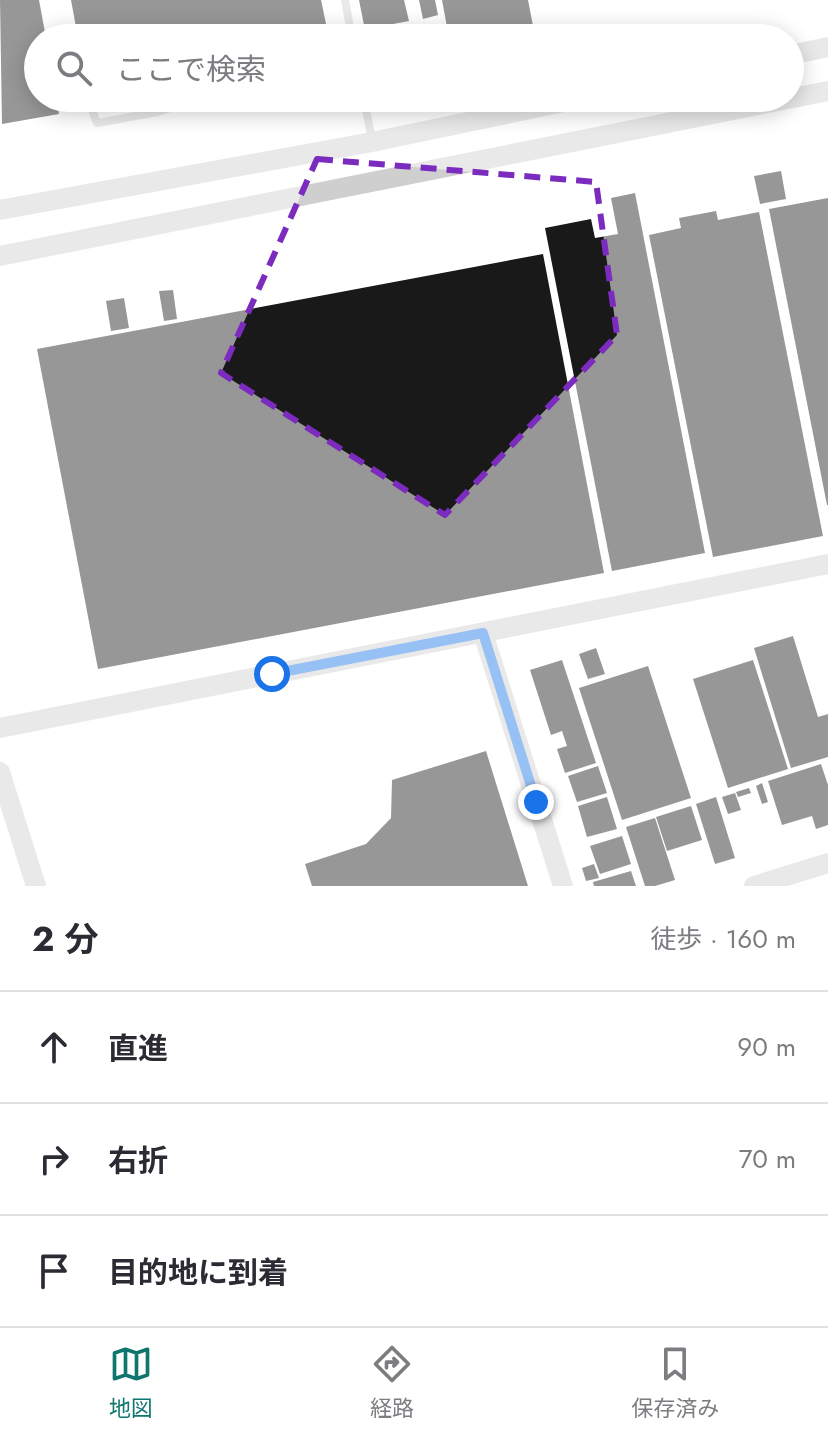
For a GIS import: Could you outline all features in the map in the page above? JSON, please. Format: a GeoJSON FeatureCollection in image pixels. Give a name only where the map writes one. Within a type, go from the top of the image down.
{"type":"FeatureCollection","features":[{"type":"Feature","properties":{"kind":"street"},"geometry":{"type":"LineString","coordinates":[[804,52],[828,47]]}},
{"type":"Feature","properties":{"kind":"street"},"geometry":{"type":"LineString","coordinates":[[804,96],[828,91]]}},
{"type":"Feature","properties":{"kind":"street"},"geometry":{"type":"LineString","coordinates":[[0,210],[372,142],[516,112]]}},
{"type":"Feature","properties":{"kind":"street"},"geometry":{"type":"LineString","coordinates":[[0,256],[723,112]]}},
{"type":"Feature","properties":{"kind":"street"},"geometry":{"type":"LineString","coordinates":[[0,728],[828,564]]}},
{"type":"Feature","properties":{"kind":"street"},"geometry":{"type":"LineString","coordinates":[[483,633],[563,886]]}},
{"type":"Feature","properties":{"kind":"street"},"geometry":{"type":"LineString","coordinates":[[0,772],[36,886]]}},
{"type":"Feature","properties":{"kind":"street"},"geometry":{"type":"LineString","coordinates":[[754,886],[828,863]]}},
{"type":"Feature","properties":{"kind":"lane"},"geometry":{"type":"LineString","coordinates":[[345,0],[349,24]]}},
{"type":"Feature","properties":{"kind":"lane"},"geometry":{"type":"LineString","coordinates":[[93,112],[97,123],[158,112]]}},
{"type":"Feature","properties":{"kind":"lane"},"geometry":{"type":"LineString","coordinates":[[367,112],[372,142]]}},
{"type":"Feature","properties":{"kind":"highlighted area"},"geometry":{"type":"Polygon","coordinates":[[[317,159],[596,182],[617,335],[445,515],[221,373],[317,159]]]}},
{"type":"Feature","properties":{"kind":"building"},"geometry":{"type":"Polygon","coordinates":[[[0,0],[39,0],[43,24],[24,24],[24,112],[59,114],[2,124],[0,0]]]}},
{"type":"Feature","properties":{"kind":"building"},"geometry":{"type":"Polygon","coordinates":[[[71,0],[321,0],[326,24],[75,24],[71,0]]]}},
{"type":"Feature","properties":{"kind":"building"},"geometry":{"type":"Polygon","coordinates":[[[359,0],[404,0],[409,21],[364,24],[359,0]]]}},
{"type":"Feature","properties":{"kind":"building"},"geometry":{"type":"Polygon","coordinates":[[[419,0],[435,0],[438,15],[423,19],[419,0]]]}},
{"type":"Feature","properties":{"kind":"building"},"geometry":{"type":"Polygon","coordinates":[[[442,0],[528,0],[533,24],[446,24],[442,0]]]}},
{"type":"Feature","properties":{"kind":"building"},"geometry":{"type":"Polygon","coordinates":[[[781,171],[786,199],[760,204],[754,176],[781,171]]]}},
{"type":"Feature","properties":{"kind":"building"},"geometry":{"type":"Polygon","coordinates":[[[635,193],[705,553],[612,571],[545,228],[591,219],[595,238],[618,234],[611,198],[635,193]]]}},
{"type":"Feature","properties":{"kind":"building"},"geometry":{"type":"Polygon","coordinates":[[[828,198],[828,505],[827,505],[769,209],[828,198]]]}},
{"type":"Feature","properties":{"kind":"building"},"geometry":{"type":"Polygon","coordinates":[[[716,211],[718,220],[759,212],[823,536],[713,557],[649,235],[681,228],[679,218],[716,211]]]}},
{"type":"Feature","properties":{"kind":"building"},"geometry":{"type":"Polygon","coordinates":[[[543,254],[604,573],[98,669],[37,349],[543,254]]]}},
{"type":"Feature","properties":{"kind":"building"},"geometry":{"type":"Polygon","coordinates":[[[173,290],[177,319],[164,321],[159,291],[173,290]]]}},
{"type":"Feature","properties":{"kind":"building"},"geometry":{"type":"Polygon","coordinates":[[[124,298],[129,328],[111,331],[106,301],[124,298]]]}},
{"type":"Feature","properties":{"kind":"building"},"geometry":{"type":"Polygon","coordinates":[[[793,636],[818,717],[828,714],[828,757],[791,768],[754,648],[793,636]]]}},
{"type":"Feature","properties":{"kind":"building"},"geometry":{"type":"Polygon","coordinates":[[[596,648],[605,674],[588,679],[579,654],[596,648]]]}},
{"type":"Feature","properties":{"kind":"building"},"geometry":{"type":"Polygon","coordinates":[[[562,660],[596,763],[565,773],[557,749],[567,746],[562,731],[551,735],[530,670],[562,660]]]}},
{"type":"Feature","properties":{"kind":"building"},"geometry":{"type":"Polygon","coordinates":[[[753,660],[788,769],[728,788],[693,679],[753,660]]]}},
{"type":"Feature","properties":{"kind":"building"},"geometry":{"type":"Polygon","coordinates":[[[648,666],[691,798],[622,820],[579,688],[648,666]]]}},
{"type":"Feature","properties":{"kind":"building"},"geometry":{"type":"Polygon","coordinates":[[[486,751],[528,886],[312,886],[305,864],[366,844],[391,818],[392,780],[486,751]]]}},
{"type":"Feature","properties":{"kind":"building"},"geometry":{"type":"Polygon","coordinates":[[[821,764],[828,785],[828,825],[816,829],[812,816],[782,825],[768,781],[821,764]]]}},
{"type":"Feature","properties":{"kind":"building"},"geometry":{"type":"Polygon","coordinates":[[[598,766],[607,793],[577,802],[568,776],[598,766]]]}},
{"type":"Feature","properties":{"kind":"building"},"geometry":{"type":"Polygon","coordinates":[[[762,783],[768,802],[762,804],[756,786],[762,783]]]}},
{"type":"Feature","properties":{"kind":"building"},"geometry":{"type":"Polygon","coordinates":[[[749,788],[751,793],[738,797],[736,792],[749,788]]]}},
{"type":"Feature","properties":{"kind":"building"},"geometry":{"type":"Polygon","coordinates":[[[735,793],[741,810],[728,814],[722,797],[735,793]]]}},
{"type":"Feature","properties":{"kind":"building"},"geometry":{"type":"Polygon","coordinates":[[[607,797],[617,829],[587,837],[578,806],[607,797]]]}},
{"type":"Feature","properties":{"kind":"building"},"geometry":{"type":"Polygon","coordinates":[[[716,797],[735,858],[715,864],[696,804],[716,797]]]}},
{"type":"Feature","properties":{"kind":"building"},"geometry":{"type":"Polygon","coordinates":[[[691,806],[702,840],[667,851],[656,817],[691,806]]]}},
{"type":"Feature","properties":{"kind":"building"},"geometry":{"type":"Polygon","coordinates":[[[655,818],[675,880],[645,886],[626,827],[655,818]]]}},
{"type":"Feature","properties":{"kind":"building"},"geometry":{"type":"Polygon","coordinates":[[[622,836],[631,864],[600,874],[590,846],[622,836]]]}},
{"type":"Feature","properties":{"kind":"building"},"geometry":{"type":"Polygon","coordinates":[[[594,864],[599,878],[586,881],[582,868],[594,864]]]}},
{"type":"Feature","properties":{"kind":"building"},"geometry":{"type":"Polygon","coordinates":[[[631,871],[636,886],[594,886],[593,882],[631,871]]]}},
{"type":"Feature","properties":{"kind":"route"},"geometry":{"type":"LineString","coordinates":[[272,674],[483,633],[536,802]]}}]}
